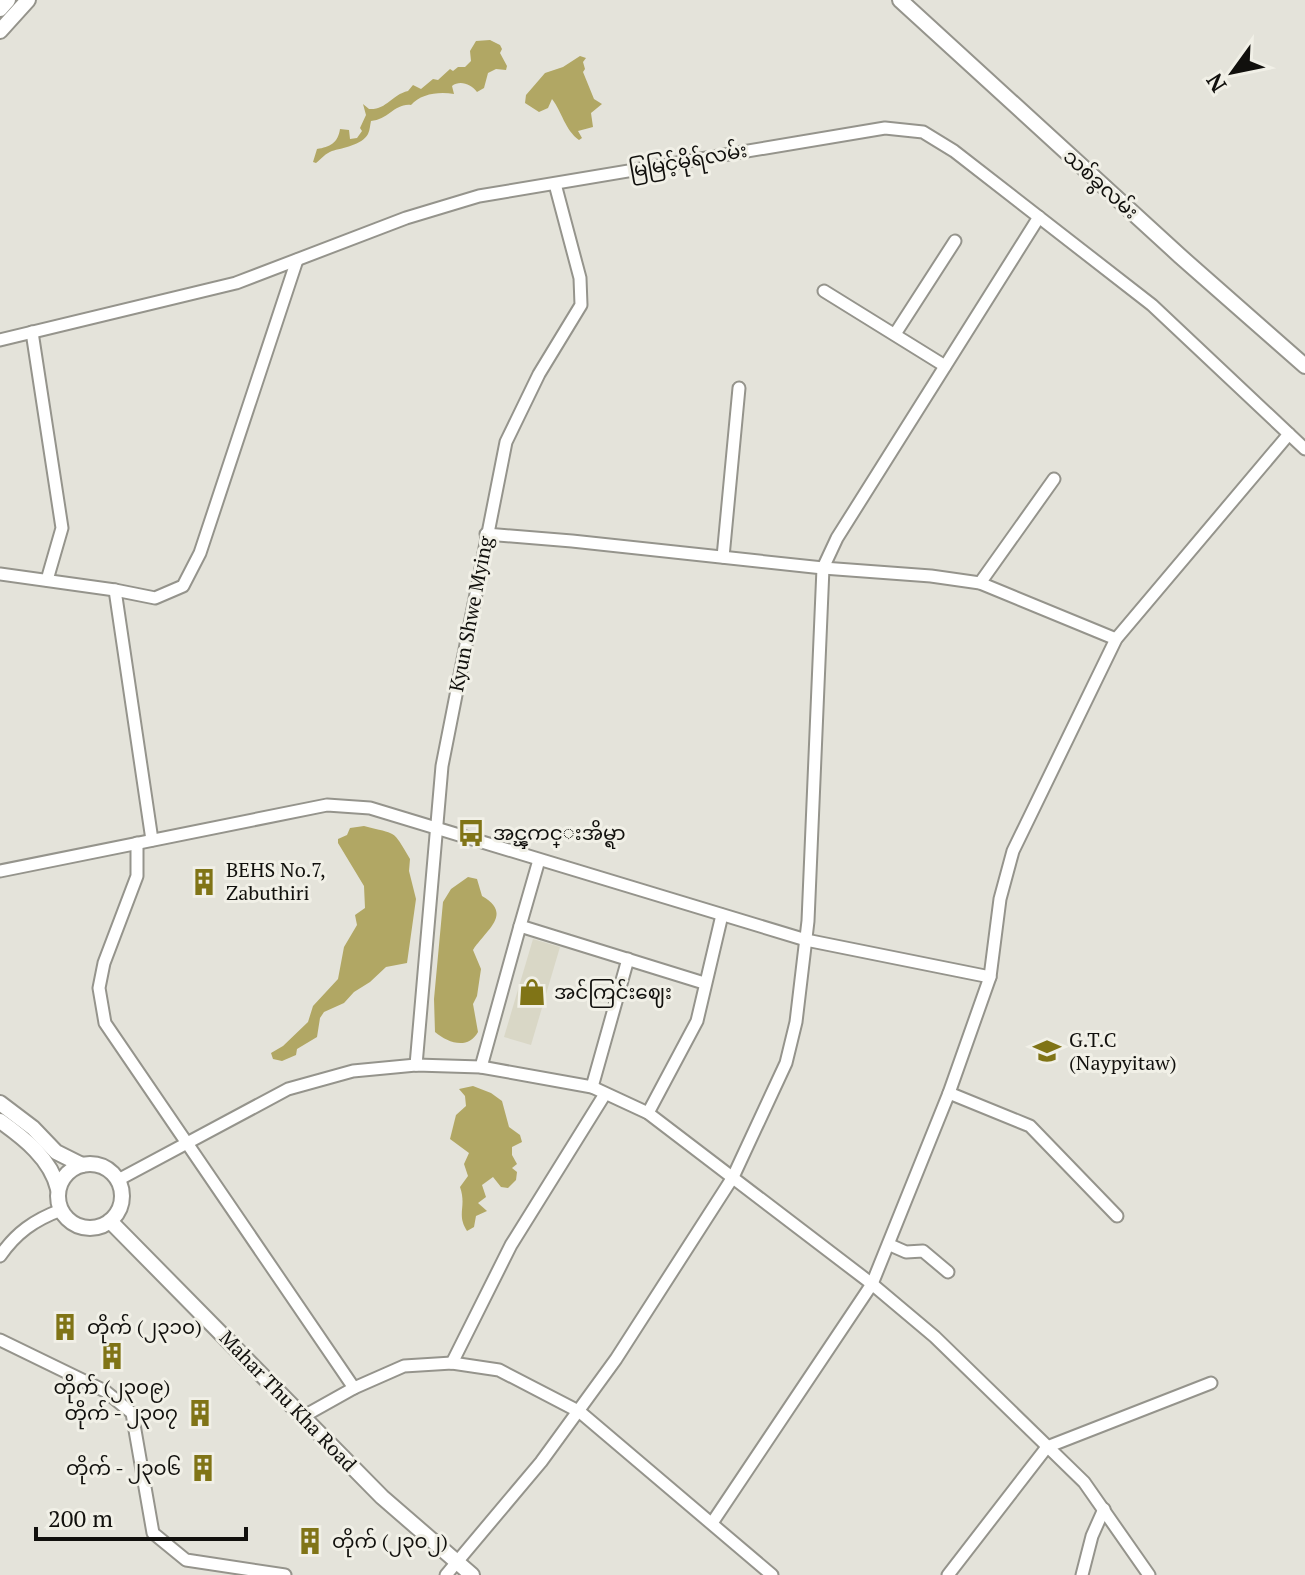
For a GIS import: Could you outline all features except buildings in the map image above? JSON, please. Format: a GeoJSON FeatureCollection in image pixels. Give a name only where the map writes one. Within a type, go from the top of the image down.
{"type":"FeatureCollection","features":[{"type":"Feature","properties":{"kind":"main road"},"geometry":{"type":"LineString","coordinates":[[0,9],[8,0]]}},
{"type":"Feature","properties":{"kind":"main road"},"geometry":{"type":"LineString","coordinates":[[0,31],[28,0]]}},
{"type":"Feature","properties":{"kind":"main road","name":"သစ်ခွလမ်း"},"geometry":{"type":"LineString","coordinates":[[900,0],[1305,366]]}},
{"type":"Feature","properties":{"kind":"main road"},"geometry":{"type":"LineString","coordinates":[[0,1103],[33,1128],[56,1152],[82,1165],[102,1167],[118,1180],[122,1198],[117,1215],[100,1227],[89,1229],[68,1220],[61,1210],[52,1171],[26,1141],[0,1121]]}},
{"type":"Feature","properties":{"kind":"main road"},"geometry":{"type":"LineString","coordinates":[[58,1189],[69,1172],[82,1165]]}},
{"type":"Feature","properties":{"kind":"main road","name":"Mahar Thu Kha Road"},"geometry":{"type":"LineString","coordinates":[[110,1221],[451,1569],[472,1575]]}},
{"type":"Feature","properties":{"kind":"street","name":"မြမြင့်မိုရ်လမ်း"},"geometry":{"type":"LineString","coordinates":[[0,340],[236,283],[406,218],[479,196],[885,128],[923,132],[954,151],[1152,305],[1305,449]]}},
{"type":"Feature","properties":{"kind":"street","name":"Kyun Shwe Mying"},"geometry":{"type":"LineString","coordinates":[[416,1065],[442,766],[486,534],[506,442],[539,374],[581,305],[580,278],[555,184]]}},
{"type":"Feature","properties":{"kind":"street"},"geometry":{"type":"LineString","coordinates":[[451,1569],[580,1412],[733,1177],[786,1063],[796,1022],[806,940],[823,568],[837,538],[1039,217]]}},
{"type":"Feature","properties":{"kind":"street"},"geometry":{"type":"LineString","coordinates":[[895,334],[955,241]]}},
{"type":"Feature","properties":{"kind":"street"},"geometry":{"type":"LineString","coordinates":[[0,574],[155,598],[183,586],[200,553],[297,260]]}},
{"type":"Feature","properties":{"kind":"street"},"geometry":{"type":"LineString","coordinates":[[824,291],[945,366]]}},
{"type":"Feature","properties":{"kind":"street"},"geometry":{"type":"LineString","coordinates":[[32,332],[62,528],[47,580]]}},
{"type":"Feature","properties":{"kind":"street"},"geometry":{"type":"LineString","coordinates":[[723,557],[739,388]]}},
{"type":"Feature","properties":{"kind":"street"},"geometry":{"type":"LineString","coordinates":[[712,1523],[872,1284],[890,1245],[990,977],[1000,899],[1013,851],[1116,639],[1289,434]]}},
{"type":"Feature","properties":{"kind":"street"},"geometry":{"type":"LineString","coordinates":[[980,583],[1054,479]]}},
{"type":"Feature","properties":{"kind":"street"},"geometry":{"type":"LineString","coordinates":[[486,534],[980,583],[1116,639]]}},
{"type":"Feature","properties":{"kind":"street"},"geometry":{"type":"LineString","coordinates":[[115,590],[152,840]]}},
{"type":"Feature","properties":{"kind":"street"},"geometry":{"type":"LineString","coordinates":[[0,871],[327,805],[370,808],[806,940],[990,977]]}},
{"type":"Feature","properties":{"kind":"street"},"geometry":{"type":"LineString","coordinates":[[137,843],[137,876],[104,963],[99,988],[102,1011],[116,1039],[354,1388]]}},
{"type":"Feature","properties":{"kind":"street"},"geometry":{"type":"LineString","coordinates":[[481,1067],[539,860]]}},
{"type":"Feature","properties":{"kind":"street"},"geometry":{"type":"LineString","coordinates":[[648,1113],[697,1021],[722,915]]}},
{"type":"Feature","properties":{"kind":"street"},"geometry":{"type":"LineString","coordinates":[[520,926],[704,983]]}},
{"type":"Feature","properties":{"kind":"street"},"geometry":{"type":"LineString","coordinates":[[592,1087],[628,959]]}},
{"type":"Feature","properties":{"kind":"street"},"geometry":{"type":"LineString","coordinates":[[118,1180],[288,1089],[353,1071],[416,1065],[481,1067],[592,1087],[648,1113],[872,1284],[935,1337],[1084,1482],[1149,1575]]}},
{"type":"Feature","properties":{"kind":"street"},"geometry":{"type":"LineString","coordinates":[[949,1093],[1030,1126],[1117,1216]]}},
{"type":"Feature","properties":{"kind":"street"},"geometry":{"type":"LineString","coordinates":[[452,1363],[511,1245],[605,1094]]}},
{"type":"Feature","properties":{"kind":"street"},"geometry":{"type":"LineString","coordinates":[[0,1256],[26,1227],[61,1210]]}},
{"type":"Feature","properties":{"kind":"street"},"geometry":{"type":"LineString","coordinates":[[890,1245],[906,1252],[923,1251],[948,1272]]}},
{"type":"Feature","properties":{"kind":"street"},"geometry":{"type":"LineString","coordinates":[[0,1340],[105,1391],[132,1413],[153,1533],[186,1560],[285,1575]]}},
{"type":"Feature","properties":{"kind":"street"},"geometry":{"type":"LineString","coordinates":[[304,1416],[354,1388],[404,1366],[452,1363],[499,1370],[580,1412],[772,1575]]}},
{"type":"Feature","properties":{"kind":"street"},"geometry":{"type":"LineString","coordinates":[[948,1575],[1047,1447],[1211,1383]]}},
{"type":"Feature","properties":{"kind":"street"},"geometry":{"type":"LineString","coordinates":[[1082,1575],[1092,1536],[1104,1509]]}},
{"type":"Feature","properties":{"kind":"shaded area"},"geometry":{"type":"Polygon","coordinates":[[[490,40],[500,45],[500,53],[507,66],[506,70],[496,69],[488,73],[484,88],[477,92],[469,85],[458,83],[452,86],[454,94],[425,96],[371,121],[368,134],[361,141],[313,162],[317,149],[333,144],[340,129],[349,130],[350,139],[357,138],[366,115],[363,104],[375,109],[408,91],[413,85],[421,89],[450,69],[465,67],[471,61],[470,51],[476,41],[490,40]]]}},
{"type":"Feature","properties":{"kind":"shaded area"},"geometry":{"type":"Polygon","coordinates":[[[580,56],[586,58],[583,72],[594,99],[602,104],[591,113],[593,127],[578,131],[582,138],[579,140],[570,131],[552,99],[548,108],[539,112],[525,103],[526,95],[545,73],[563,67],[580,56]]]}},
{"type":"Feature","properties":{"kind":"shaded area"},"geometry":{"type":"Polygon","coordinates":[[[364,826],[393,834],[410,859],[409,871],[416,899],[407,963],[386,967],[344,1003],[324,1012],[317,1037],[297,1049],[296,1055],[282,1061],[273,1059],[271,1053],[308,1022],[313,1006],[338,979],[344,947],[357,925],[355,915],[365,908],[364,886],[338,839],[347,835],[350,828],[364,826]]]}},
{"type":"Feature","properties":{"kind":"shaded area"},"geometry":{"type":"Polygon","coordinates":[[[468,877],[477,879],[482,896],[496,909],[496,915],[473,950],[481,969],[473,1004],[478,1032],[469,1041],[458,1043],[435,1032],[434,999],[443,902],[451,889],[468,877]]]}},
{"type":"Feature","properties":{"kind":"shaded area","name":"အင်ကြင်းဈေး"},"geometry":{"type":"Polygon","coordinates":[[[533,939],[560,947],[531,1045],[504,1037],[533,939]]]}},
{"type":"Feature","properties":{"kind":"shaded area"},"geometry":{"type":"Polygon","coordinates":[[[473,1086],[502,1101],[509,1127],[520,1135],[522,1142],[512,1147],[517,1164],[512,1168],[517,1172],[516,1180],[508,1188],[501,1187],[493,1177],[482,1185],[486,1197],[478,1203],[487,1211],[476,1216],[474,1227],[467,1231],[462,1220],[460,1187],[468,1176],[464,1164],[469,1153],[450,1139],[456,1115],[466,1106],[465,1096],[459,1089],[473,1086]]]}},
{"type":"Feature","properties":{"kind":"place","name":"အင္ၾကင္းအိမ္ရာ"},"geometry":{"type":"Point","coordinates":[471,833]}},
{"type":"Feature","properties":{"kind":"place","name":"BEHS No.7, Zabuthiri"},"geometry":{"type":"Point","coordinates":[204,882]}},
{"type":"Feature","properties":{"kind":"place","name":"အင်ကြင်းဈေး"},"geometry":{"type":"Point","coordinates":[532,992]}},
{"type":"Feature","properties":{"kind":"place","name":"G.T.C (Naypyitaw)"},"geometry":{"type":"Point","coordinates":[1047,1051]}},
{"type":"Feature","properties":{"kind":"place","name":"တိုက် (၂၃၁၀)"},"geometry":{"type":"Point","coordinates":[65,1327]}},
{"type":"Feature","properties":{"kind":"place","name":"တိုက် (၂၃၀၉)"},"geometry":{"type":"Point","coordinates":[112,1356]}},
{"type":"Feature","properties":{"kind":"place","name":"တိုက် - ၂၃၀၇"},"geometry":{"type":"Point","coordinates":[200,1413]}},
{"type":"Feature","properties":{"kind":"place","name":"တိုက် - ၂၃၀၆"},"geometry":{"type":"Point","coordinates":[203,1468]}},
{"type":"Feature","properties":{"kind":"place","name":"တိုက် (၂၃၀၂)"},"geometry":{"type":"Point","coordinates":[310,1541]}}]}
